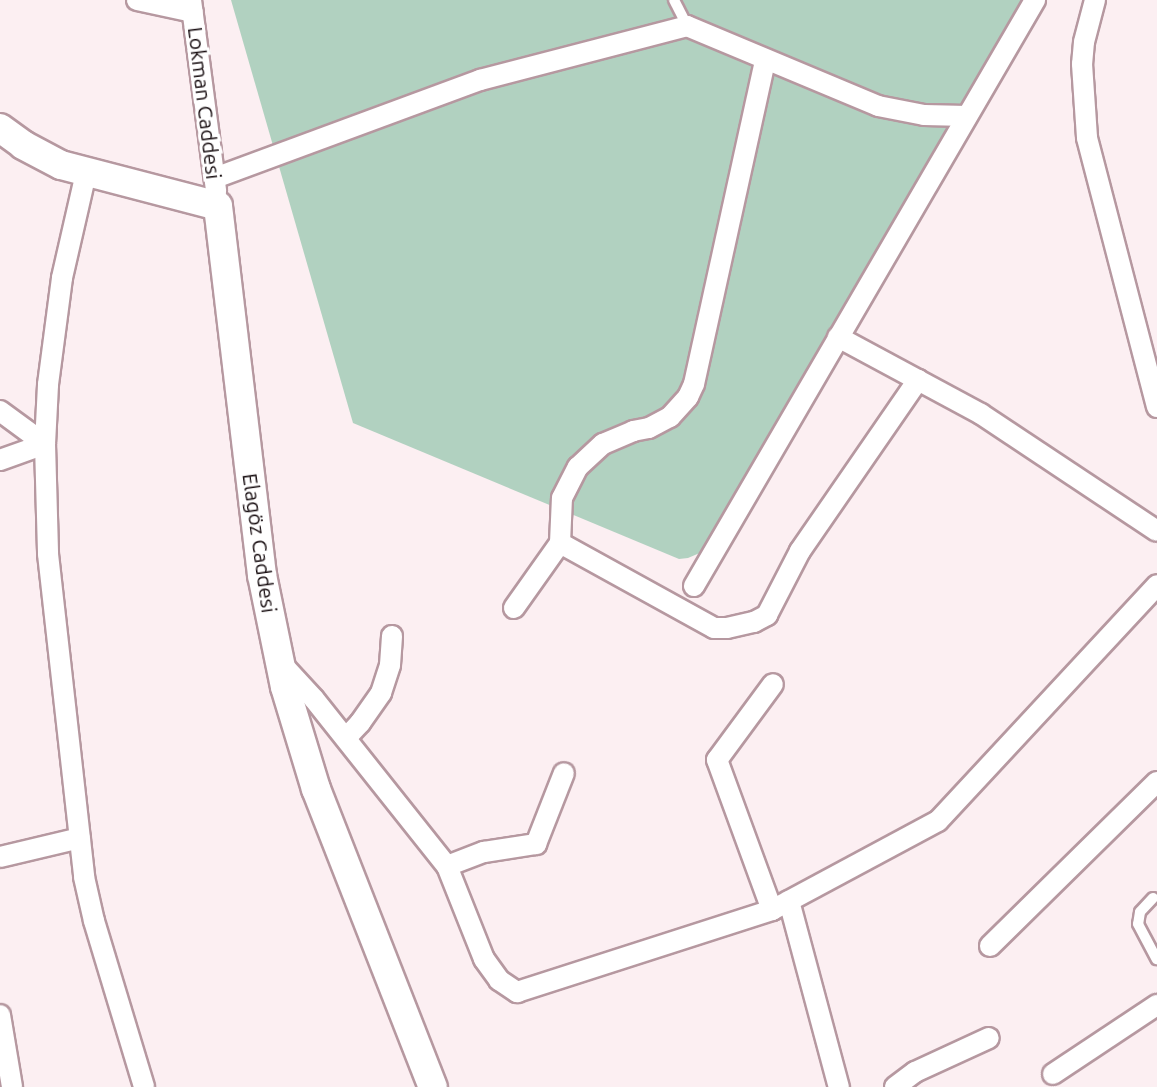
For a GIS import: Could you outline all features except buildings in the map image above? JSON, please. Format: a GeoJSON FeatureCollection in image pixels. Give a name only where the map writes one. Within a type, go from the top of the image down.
{"type":"FeatureCollection","features":[{"type":"Feature","properties":{"kind":"street"},"geometry":{"type":"LineString","coordinates":[[137,0],[192,6]]}},
{"type":"Feature","properties":{"kind":"street"},"geometry":{"type":"LineString","coordinates":[[693,586],[1035,0]]}},
{"type":"Feature","properties":{"kind":"street"},"geometry":{"type":"LineString","coordinates":[[1095,0],[1084,42],[1082,64],[1087,138],[1157,407]]}},
{"type":"Feature","properties":{"kind":"street","name":"Lokman Caddesi"},"geometry":{"type":"LineString","coordinates":[[192,6],[217,192]]}},
{"type":"Feature","properties":{"kind":"street"},"geometry":{"type":"LineString","coordinates":[[0,128],[42,156],[86,173],[217,192],[480,80],[687,26],[878,106],[924,115],[967,116]]}},
{"type":"Feature","properties":{"kind":"street"},"geometry":{"type":"LineString","coordinates":[[514,608],[560,543],[562,498],[578,466],[603,444],[633,431],[649,428],[670,417],[688,397],[694,384],[765,60]]}},
{"type":"Feature","properties":{"kind":"street"},"geometry":{"type":"LineString","coordinates":[[86,173],[60,289],[48,385],[45,444],[48,554],[84,877],[94,921],[144,1087]]}},
{"type":"Feature","properties":{"kind":"street","name":"Elagöz Caddesi"},"geometry":{"type":"LineString","coordinates":[[217,192],[262,575],[279,660],[316,789],[433,1087]]}},
{"type":"Feature","properties":{"kind":"street"},"geometry":{"type":"LineString","coordinates":[[838,337],[981,414],[1157,531]]}},
{"type":"Feature","properties":{"kind":"street"},"geometry":{"type":"LineString","coordinates":[[560,543],[714,628],[727,628],[754,622],[767,615],[800,551],[918,380]]}},
{"type":"Feature","properties":{"kind":"street"},"geometry":{"type":"LineString","coordinates":[[0,411],[45,444]]}},
{"type":"Feature","properties":{"kind":"street"},"geometry":{"type":"LineString","coordinates":[[0,460],[45,444]]}},
{"type":"Feature","properties":{"kind":"street"},"geometry":{"type":"LineString","coordinates":[[279,660],[315,699],[447,866],[487,964],[499,980],[517,992],[780,906],[938,821],[1157,585]]}},
{"type":"Feature","properties":{"kind":"street"},"geometry":{"type":"LineString","coordinates":[[346,738],[381,693],[390,665],[392,636]]}},
{"type":"Feature","properties":{"kind":"street"},"geometry":{"type":"LineString","coordinates":[[773,684],[717,760],[780,906],[839,1087]]}},
{"type":"Feature","properties":{"kind":"street"},"geometry":{"type":"LineString","coordinates":[[447,866],[484,852],[536,844],[564,773]]}},
{"type":"Feature","properties":{"kind":"street"},"geometry":{"type":"LineString","coordinates":[[990,946],[1157,782]]}},
{"type":"Feature","properties":{"kind":"street"},"geometry":{"type":"LineString","coordinates":[[0,857],[80,838]]}},
{"type":"Feature","properties":{"kind":"street"},"geometry":{"type":"LineString","coordinates":[[1053,1074],[1157,1005]]}},
{"type":"Feature","properties":{"kind":"street"},"geometry":{"type":"LineString","coordinates":[[0,1015],[12,1087]]}},
{"type":"Feature","properties":{"kind":"street"},"geometry":{"type":"LineString","coordinates":[[895,1087],[915,1072],[989,1038]]}},
{"type":"Feature","properties":{"kind":"lane"},"geometry":{"type":"LineString","coordinates":[[674,0],[687,26]]}},
{"type":"Feature","properties":{"kind":"lane"},"geometry":{"type":"LineString","coordinates":[[1153,897],[1140,912],[1138,924],[1157,959]]}},
{"type":"Feature","properties":{"kind":"green space"},"geometry":{"type":"Polygon","coordinates":[[[231,0],[1024,0],[968,103],[702,552],[679,559],[353,423],[231,0]]]}}]}
